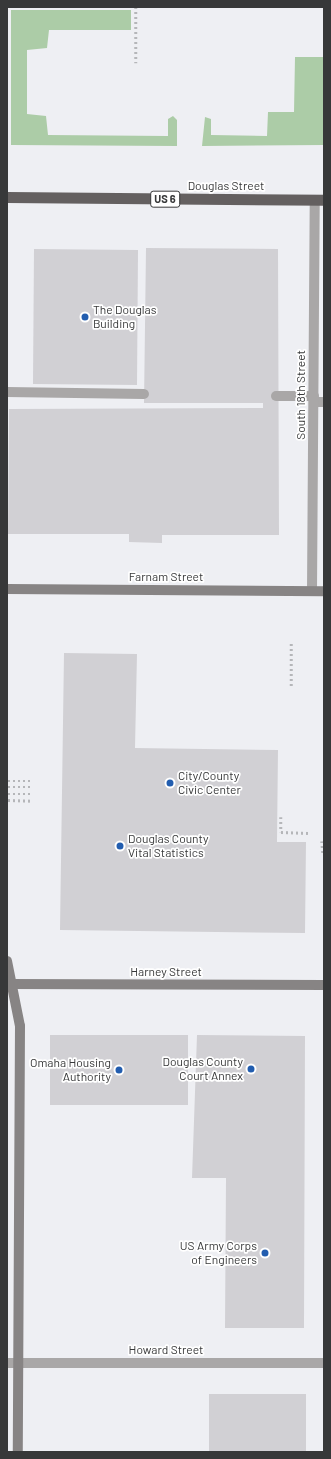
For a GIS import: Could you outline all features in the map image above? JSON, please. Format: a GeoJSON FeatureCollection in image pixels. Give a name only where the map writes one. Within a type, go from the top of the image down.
{"type":"FeatureCollection","features":[{"type":"Feature","properties":{"kind":"highway","name":"Douglas Street"},"geometry":{"type":"LineString","coordinates":[[7,197],[319,200]]}},
{"type":"Feature","properties":{"kind":"main road","name":"Farnam Street"},"geometry":{"type":"LineString","coordinates":[[7,589],[324,591]]}},
{"type":"Feature","properties":{"kind":"main road"},"geometry":{"type":"LineString","coordinates":[[7,961],[10,984],[20,1026],[18,1452]]}},
{"type":"Feature","properties":{"kind":"main road","name":"Harney Street"},"geometry":{"type":"LineString","coordinates":[[10,984],[324,985]]}},
{"type":"Feature","properties":{"kind":"street","name":"South 18th Street"},"geometry":{"type":"LineString","coordinates":[[312,591],[317,400],[319,200]]}},
{"type":"Feature","properties":{"kind":"street"},"geometry":{"type":"LineString","coordinates":[[7,392],[144,394]]}},
{"type":"Feature","properties":{"kind":"street"},"geometry":{"type":"LineString","coordinates":[[276,396],[317,400]]}},
{"type":"Feature","properties":{"kind":"street","name":"Howard Street"},"geometry":{"type":"LineString","coordinates":[[7,1362],[324,1363]]}},
{"type":"Feature","properties":{"kind":"path"},"geometry":{"type":"LineString","coordinates":[[136,7],[136,63]]}},
{"type":"Feature","properties":{"kind":"path"},"geometry":{"type":"LineString","coordinates":[[291,643],[291,686]]}},
{"type":"Feature","properties":{"kind":"path"},"geometry":{"type":"LineString","coordinates":[[8,781],[32,780]]}},
{"type":"Feature","properties":{"kind":"path"},"geometry":{"type":"LineString","coordinates":[[8,787],[32,787]]}},
{"type":"Feature","properties":{"kind":"path"},"geometry":{"type":"LineString","coordinates":[[8,794],[32,794]]}},
{"type":"Feature","properties":{"kind":"path"},"geometry":{"type":"LineString","coordinates":[[8,800],[32,801]]}},
{"type":"Feature","properties":{"kind":"path"},"geometry":{"type":"LineString","coordinates":[[281,817],[281,832],[308,832]]}},
{"type":"Feature","properties":{"kind":"path"},"geometry":{"type":"LineString","coordinates":[[322,841],[323,853]]}},
{"type":"Feature","properties":{"kind":"green space"},"geometry":{"type":"Polygon","coordinates":[[[11,10],[131,10],[131,30],[49,30],[47,48],[27,50],[27,114],[46,116],[48,135],[168,136],[168,119],[173,116],[177,120],[177,146],[11,145],[11,10]]]}},
{"type":"Feature","properties":{"kind":"green space"},"geometry":{"type":"Polygon","coordinates":[[[295,57],[324,57],[324,145],[202,146],[205,117],[211,119],[211,135],[267,136],[268,112],[294,112],[295,57]]]}},
{"type":"Feature","properties":{"kind":"building"},"geometry":{"type":"Polygon","coordinates":[[[146,248],[278,249],[279,535],[162,535],[162,543],[129,542],[129,534],[8,534],[9,409],[263,408],[263,403],[144,403],[146,248]]]}},
{"type":"Feature","properties":{"kind":"building","name":"The Douglas Building"},"geometry":{"type":"Polygon","coordinates":[[[34,249],[138,250],[137,385],[33,384],[34,249]]]}},
{"type":"Feature","properties":{"kind":"building","name":"City/County Civic Center"},"geometry":{"type":"Polygon","coordinates":[[[64,653],[137,654],[135,748],[278,750],[277,842],[306,842],[305,933],[60,930],[64,653]]]}},
{"type":"Feature","properties":{"kind":"building","name":"Omaha Housing Authority"},"geometry":{"type":"Polygon","coordinates":[[[50,1035],[188,1035],[188,1105],[50,1105],[50,1035]]]}},
{"type":"Feature","properties":{"kind":"building"},"geometry":{"type":"Polygon","coordinates":[[[197,1035],[305,1036],[304,1328],[225,1328],[226,1178],[192,1178],[197,1035]]]}},
{"type":"Feature","properties":{"kind":"building"},"geometry":{"type":"Polygon","coordinates":[[[209,1394],[306,1394],[306,1452],[209,1451],[209,1394]]]}},
{"type":"Feature","properties":{"kind":"place","name":"The Douglas Building"},"geometry":{"type":"Point","coordinates":[85,317]}},
{"type":"Feature","properties":{"kind":"place","name":"City/County Civic Center"},"geometry":{"type":"Point","coordinates":[170,783]}},
{"type":"Feature","properties":{"kind":"place","name":"Douglas County Vital Statistics"},"geometry":{"type":"Point","coordinates":[120,846]}},
{"type":"Feature","properties":{"kind":"place","name":"Douglas County Court Annex"},"geometry":{"type":"Point","coordinates":[251,1069]}},
{"type":"Feature","properties":{"kind":"place","name":"Omaha Housing Authority"},"geometry":{"type":"Point","coordinates":[119,1070]}},
{"type":"Feature","properties":{"kind":"place","name":"US Army Corps of Engineers"},"geometry":{"type":"Point","coordinates":[265,1253]}}]}
